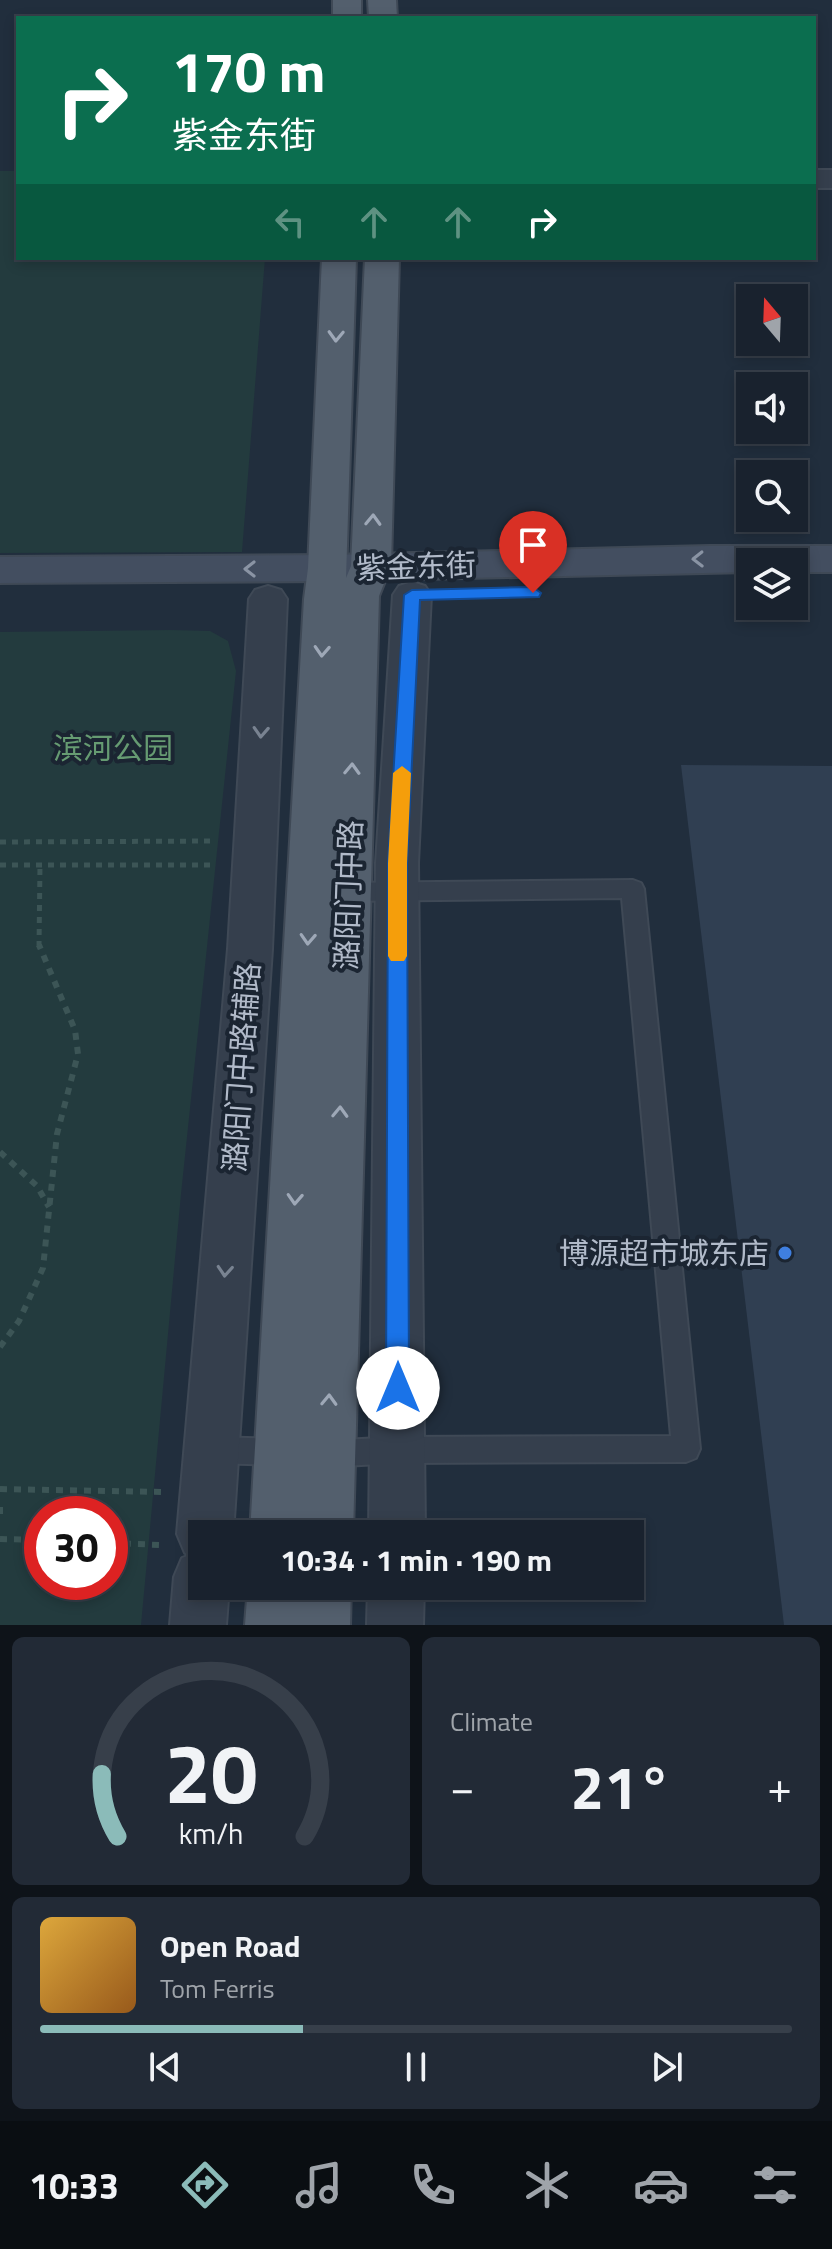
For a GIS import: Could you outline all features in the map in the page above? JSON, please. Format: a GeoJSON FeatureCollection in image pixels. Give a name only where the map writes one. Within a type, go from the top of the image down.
{"type":"FeatureCollection","features":[{"type":"Feature","properties":{"kind":"main road","name":"潞阳门中路"},"geometry":{"type":"LineString","coordinates":[[339,260],[346,582]]}},
{"type":"Feature","properties":{"kind":"main road","name":"潞阳门中路"},"geometry":{"type":"LineString","coordinates":[[283,1520],[305,1453],[329,892],[346,582],[382,260]]}},
{"type":"Feature","properties":{"kind":"main road","name":"紫金东街"},"geometry":{"type":"LineString","coordinates":[[0,570],[346,582],[832,559]]}},
{"type":"Feature","properties":{"kind":"main road","name":"紫金东街"},"geometry":{"type":"LineString","coordinates":[[0,599],[268,599],[346,582],[412,595],[736,589]]}},
{"type":"Feature","properties":{"kind":"main road"},"geometry":{"type":"LineString","coordinates":[[808,589],[832,589]]}},
{"type":"Feature","properties":{"kind":"main road","name":"潞阳门中路"},"geometry":{"type":"LineString","coordinates":[[305,1453],[321,1520]]}},
{"type":"Feature","properties":{"kind":"main road"},"geometry":{"type":"LineString","coordinates":[[275,1625],[276,1600]]}},
{"type":"Feature","properties":{"kind":"main road"},"geometry":{"type":"LineString","coordinates":[[320,1625],[321,1600]]}},
{"type":"Feature","properties":{"kind":"street"},"geometry":{"type":"LineString","coordinates":[[397,1520],[397,891],[412,595]]}},
{"type":"Feature","properties":{"kind":"street","name":"潞阳门中路辅路"},"geometry":{"type":"LineString","coordinates":[[200,1520],[254,853],[268,599]]}},
{"type":"Feature","properties":{"kind":"street","name":"潞阳门中路辅路"},"geometry":{"type":"LineString","coordinates":[[198,1600],[198,1625]]}},
{"type":"Feature","properties":{"kind":"street"},"geometry":{"type":"LineString","coordinates":[[395,1625],[396,1600]]}},
{"type":"Feature","properties":{"kind":"lane"},"geometry":{"type":"LineString","coordinates":[[200,1520],[305,1453],[686,1449],[633,889],[329,892]]}},
{"type":"Feature","properties":{"kind":"path"},"geometry":{"type":"LineString","coordinates":[[0,842],[254,853]]}},
{"type":"Feature","properties":{"kind":"path"},"geometry":{"type":"LineString","coordinates":[[0,865],[254,853]]}},
{"type":"Feature","properties":{"kind":"path"},"geometry":{"type":"LineString","coordinates":[[0,1347],[19,1321],[43,1268],[57,1134],[78,1054],[75,1030],[39,946],[40,865]]}},
{"type":"Feature","properties":{"kind":"path"},"geometry":{"type":"LineString","coordinates":[[0,1152],[37,1186],[50,1209]]}},
{"type":"Feature","properties":{"kind":"path"},"geometry":{"type":"LineString","coordinates":[[0,1489],[200,1520]]}},
{"type":"Feature","properties":{"kind":"path"},"geometry":{"type":"LineString","coordinates":[[0,1507],[0,1516]]}},
{"type":"Feature","properties":{"kind":"path"},"geometry":{"type":"LineString","coordinates":[[128,1538],[188,1523]]}},
{"type":"Feature","properties":{"kind":"path"},"geometry":{"type":"LineString","coordinates":[[0,1539],[24,1540]]}},
{"type":"Feature","properties":{"kind":"green space"},"geometry":{"type":"Polygon","coordinates":[[[0,171],[16,171],[16,260],[265,260],[242,552],[0,553],[0,171]]]}},
{"type":"Feature","properties":{"kind":"green space","name":"滨河公园"},"geometry":{"type":"Polygon","coordinates":[[[210,631],[228,641],[236,671],[181,1194],[141,1625],[0,1625],[0,632],[210,631]]]}},
{"type":"Feature","properties":{"kind":"building","name":"博源超市城东店"},"geometry":{"type":"Polygon","coordinates":[[[681,765],[832,766],[832,1625],[784,1625],[681,765]]]}},
{"type":"Feature","properties":{"kind":"slow traffic"},"geometry":{"type":"LineString","coordinates":[[397,956],[397,863],[402,773]]}},
{"type":"Feature","properties":{"kind":"place","name":"博源超市城东店"},"geometry":{"type":"Point","coordinates":[785,1253]}},
{"type":"Feature","properties":{"kind":"route"},"geometry":{"type":"LineString","coordinates":[[398,1388],[397,863],[412,595],[533,593]]}}]}
